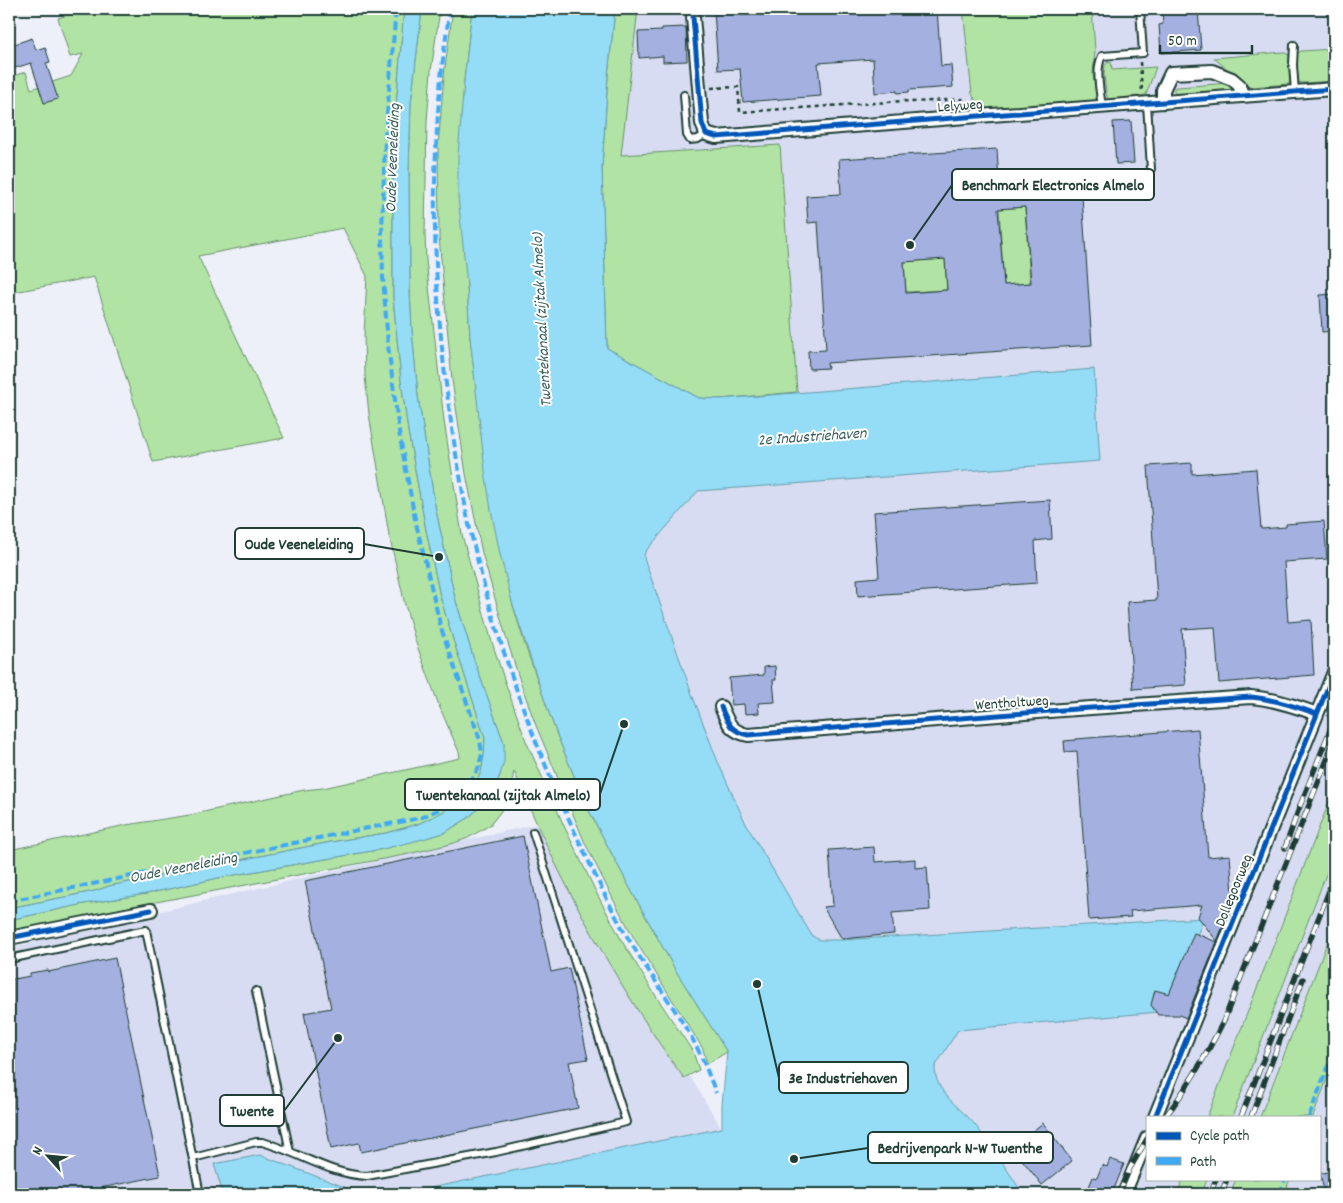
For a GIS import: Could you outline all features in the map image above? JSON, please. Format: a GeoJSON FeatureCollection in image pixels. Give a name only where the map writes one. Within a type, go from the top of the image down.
{"type":"FeatureCollection","features":[{"type":"Feature","properties":{"kind":"street"},"geometry":{"type":"LineString","coordinates":[[693,17],[702,123],[706,134]]}},
{"type":"Feature","properties":{"kind":"street"},"geometry":{"type":"LineString","coordinates":[[1164,102],[1162,90],[1171,73],[1212,71],[1232,79],[1240,85],[1244,96]]}},
{"type":"Feature","properties":{"kind":"street","name":"Lelyweg"},"geometry":{"type":"LineString","coordinates":[[706,134],[716,137],[1334,89]]}},
{"type":"Feature","properties":{"kind":"street","name":"Dollegoorweg"},"geometry":{"type":"LineString","coordinates":[[1155,1116],[1334,672]]}},
{"type":"Feature","properties":{"kind":"street","name":"Wentholtweg"},"geometry":{"type":"LineString","coordinates":[[721,707],[728,722],[738,732],[748,734],[1251,697],[1281,702],[1317,714]]}},
{"type":"Feature","properties":{"kind":"street"},"geometry":{"type":"LineString","coordinates":[[9,938],[152,910]]}},
{"type":"Feature","properties":{"kind":"street"},"geometry":{"type":"LineString","coordinates":[[1124,1194],[1146,1140]]}},
{"type":"Feature","properties":{"kind":"lane"},"geometry":{"type":"LineString","coordinates":[[1102,107],[1099,66],[1102,56],[1143,53],[1140,9]]}},
{"type":"Feature","properties":{"kind":"lane"},"geometry":{"type":"LineString","coordinates":[[1294,45],[1295,92]]}},
{"type":"Feature","properties":{"kind":"lane"},"geometry":{"type":"LineString","coordinates":[[684,95],[687,135],[690,140],[698,140],[706,134]]}},
{"type":"Feature","properties":{"kind":"lane"},"geometry":{"type":"LineString","coordinates":[[1144,104],[1151,169]]}},
{"type":"Feature","properties":{"kind":"lane"},"geometry":{"type":"LineString","coordinates":[[193,1158],[256,1142],[290,1152],[341,1172],[355,1176],[367,1176],[496,1152],[626,1122],[533,832]]}},
{"type":"Feature","properties":{"kind":"lane"},"geometry":{"type":"LineString","coordinates":[[9,959],[146,930],[200,1194]]}},
{"type":"Feature","properties":{"kind":"lane"},"geometry":{"type":"LineString","coordinates":[[256,991],[290,1152]]}},
{"type":"Feature","properties":{"kind":"path"},"geometry":{"type":"LineString","coordinates":[[1140,53],[1144,104]]}},
{"type":"Feature","properties":{"kind":"path"},"geometry":{"type":"LineString","coordinates":[[699,88],[738,87],[740,112],[904,101],[965,99]]}},
{"type":"Feature","properties":{"kind":"shaded area"},"geometry":{"type":"Polygon","coordinates":[[[628,9],[1334,9],[1334,1194],[979,1194],[717,830],[597,428],[603,212],[628,9]]]}},
{"type":"Feature","properties":{"kind":"shaded area"},"geometry":{"type":"Polygon","coordinates":[[[537,824],[722,1129],[821,1194],[9,1194],[9,948],[537,824]]]}},
{"type":"Feature","properties":{"kind":"green space"},"geometry":{"type":"Polygon","coordinates":[[[82,9],[279,9],[280,12],[324,11],[391,15],[391,9],[404,9],[393,164],[393,297],[401,380],[408,431],[440,596],[485,738],[484,756],[481,772],[469,793],[458,803],[418,824],[386,833],[109,886],[95,891],[9,908],[9,850],[126,825],[190,815],[304,790],[323,788],[460,758],[416,643],[389,535],[369,414],[365,376],[364,336],[367,276],[343,228],[198,256],[284,438],[153,462],[94,277],[9,293],[9,77],[26,72],[31,89],[71,76],[83,54],[70,57],[58,18],[83,11],[82,9]]]}},
{"type":"Feature","properties":{"kind":"green space"},"geometry":{"type":"Polygon","coordinates":[[[422,9],[440,9],[431,71],[427,121],[426,260],[444,421],[462,535],[491,639],[526,741],[565,828],[622,941],[693,1052],[699,1070],[684,1078],[637,1009],[602,952],[555,863],[514,771],[510,793],[501,811],[490,825],[468,838],[451,844],[404,855],[9,932],[9,920],[223,877],[383,849],[444,833],[468,818],[478,809],[495,787],[500,775],[504,743],[474,660],[455,598],[435,506],[418,396],[410,291],[409,171],[411,103],[422,9]]]}},
{"type":"Feature","properties":{"kind":"green space"},"geometry":{"type":"Polygon","coordinates":[[[453,9],[472,9],[464,81],[467,285],[470,337],[477,395],[512,602],[557,735],[588,809],[676,971],[727,1052],[707,1064],[703,1049],[635,940],[585,843],[535,723],[520,681],[482,553],[466,474],[452,380],[439,237],[438,147],[444,75],[453,9]]]}},
{"type":"Feature","properties":{"kind":"green space"},"geometry":{"type":"Polygon","coordinates":[[[615,9],[638,9],[621,155],[780,145],[797,392],[720,399],[699,398],[607,348],[602,167],[615,9]]]}},
{"type":"Feature","properties":{"kind":"green space"},"geometry":{"type":"Polygon","coordinates":[[[963,9],[1092,9],[1095,50],[1093,74],[1097,100],[1092,103],[989,110],[978,105],[972,94],[963,9]]]}},
{"type":"Feature","properties":{"kind":"green space"},"geometry":{"type":"Polygon","coordinates":[[[1334,49],[1334,81],[1298,82],[1296,56],[1298,53],[1301,51],[1334,49]]]}},
{"type":"Feature","properties":{"kind":"green space"},"geometry":{"type":"Polygon","coordinates":[[[1283,52],[1289,55],[1290,82],[1288,84],[1247,86],[1214,58],[1283,52]]]}},
{"type":"Feature","properties":{"kind":"green space"},"geometry":{"type":"Polygon","coordinates":[[[1111,62],[1112,70],[1156,67],[1146,95],[1109,100],[1104,79],[1104,69],[1107,63],[1111,62]]]}},
{"type":"Feature","properties":{"kind":"green space"},"geometry":{"type":"Polygon","coordinates":[[[1229,83],[1236,91],[1181,96],[1174,91],[1174,88],[1178,87],[1229,83]]]}},
{"type":"Feature","properties":{"kind":"green space"},"geometry":{"type":"Polygon","coordinates":[[[1025,207],[1030,283],[1004,285],[999,209],[1025,207]]]}},
{"type":"Feature","properties":{"kind":"green space"},"geometry":{"type":"Polygon","coordinates":[[[945,259],[947,290],[906,292],[904,262],[945,259]]]}},
{"type":"Feature","properties":{"kind":"green space"},"geometry":{"type":"Polygon","coordinates":[[[1334,789],[1334,854],[1232,1116],[1207,1116],[1334,789]]]}},
{"type":"Feature","properties":{"kind":"green space"},"geometry":{"type":"Polygon","coordinates":[[[1334,925],[1334,1060],[1313,1116],[1260,1116],[1334,925]]]}},
{"type":"Feature","properties":{"kind":"green space"},"geometry":{"type":"Polygon","coordinates":[[[1183,1180],[1207,1180],[1202,1194],[1177,1194],[1183,1180]]]}},
{"type":"Feature","properties":{"kind":"green space"},"geometry":{"type":"Polygon","coordinates":[[[1236,1180],[1290,1180],[1284,1194],[1230,1194],[1236,1180]]]}},
{"type":"Feature","properties":{"kind":"water"},"geometry":{"type":"Polygon","coordinates":[[[404,9],[422,9],[411,103],[409,171],[410,291],[418,396],[435,506],[455,598],[474,660],[504,743],[504,762],[495,787],[478,809],[468,818],[444,833],[423,839],[383,849],[223,877],[9,920],[9,908],[95,891],[109,886],[386,833],[418,824],[458,803],[469,793],[481,772],[485,738],[440,596],[408,431],[401,380],[393,297],[393,164],[404,9]]]}},
{"type":"Feature","properties":{"kind":"water","name":"2e Industriehaven"},"geometry":{"type":"Polygon","coordinates":[[[472,9],[615,9],[602,167],[607,348],[699,398],[720,399],[1094,369],[1100,461],[698,491],[645,552],[644,558],[718,762],[746,824],[812,936],[820,940],[841,940],[1204,918],[1168,1008],[1159,1012],[958,1030],[935,1067],[939,1085],[950,1100],[976,1126],[1023,1194],[401,1194],[722,1128],[722,1105],[727,1052],[676,971],[588,809],[557,735],[541,690],[512,602],[500,554],[485,471],[470,337],[458,196],[458,155],[472,9]]]}},
{"type":"Feature","properties":{"kind":"water"},"geometry":{"type":"Polygon","coordinates":[[[260,1155],[363,1194],[223,1194],[214,1164],[260,1155]]]}},
{"type":"Feature","properties":{"kind":"building"},"geometry":{"type":"Polygon","coordinates":[[[937,9],[941,66],[951,65],[953,87],[909,90],[909,92],[897,93],[897,91],[875,93],[873,59],[818,63],[821,96],[743,102],[740,69],[718,70],[714,10],[937,9]]]}},
{"type":"Feature","properties":{"kind":"building"},"geometry":{"type":"Polygon","coordinates":[[[1162,9],[1198,9],[1201,50],[1161,53],[1159,25],[1163,24],[1162,9]]]}},
{"type":"Feature","properties":{"kind":"building"},"geometry":{"type":"Polygon","coordinates":[[[686,27],[687,61],[663,62],[663,56],[639,58],[638,32],[686,27]]]}},
{"type":"Feature","properties":{"kind":"building"},"geometry":{"type":"Polygon","coordinates":[[[32,38],[36,50],[45,47],[50,62],[46,63],[58,99],[44,103],[31,63],[9,70],[9,46],[32,38]]]}},
{"type":"Feature","properties":{"kind":"building"},"geometry":{"type":"Polygon","coordinates":[[[1131,121],[1134,163],[1116,164],[1113,122],[1131,121]]]}},
{"type":"Feature","properties":{"kind":"building"},"geometry":{"type":"Polygon","coordinates":[[[997,149],[999,182],[1023,181],[1024,184],[1081,181],[1092,345],[827,363],[828,368],[809,369],[808,351],[826,350],[818,222],[808,223],[806,196],[841,194],[839,159],[997,149]],[[1025,207],[998,209],[1004,285],[1031,283],[1025,207]],[[945,259],[904,262],[906,293],[947,290],[945,259]]]}},
{"type":"Feature","properties":{"kind":"building"},"geometry":{"type":"Polygon","coordinates":[[[1334,294],[1334,331],[1322,332],[1320,295],[1334,294]]]}},
{"type":"Feature","properties":{"kind":"building"},"geometry":{"type":"Polygon","coordinates":[[[1192,463],[1192,474],[1256,469],[1261,529],[1286,527],[1286,524],[1324,521],[1327,559],[1284,562],[1288,622],[1311,620],[1314,675],[1219,683],[1215,627],[1182,629],[1186,685],[1133,689],[1127,602],[1157,600],[1148,466],[1192,463]]]}},
{"type":"Feature","properties":{"kind":"building"},"geometry":{"type":"Polygon","coordinates":[[[1050,500],[1052,539],[1035,541],[1037,583],[858,596],[857,579],[879,577],[874,512],[1050,500]]]}},
{"type":"Feature","properties":{"kind":"building"},"geometry":{"type":"Polygon","coordinates":[[[775,666],[776,680],[773,680],[775,702],[758,703],[759,713],[745,714],[744,704],[731,705],[729,678],[764,675],[764,667],[775,666]]]}},
{"type":"Feature","properties":{"kind":"building"},"geometry":{"type":"Polygon","coordinates":[[[1198,729],[1208,857],[1230,855],[1233,893],[1226,909],[1230,909],[1217,941],[1198,917],[1202,905],[1130,911],[1131,917],[1089,920],[1077,751],[1065,752],[1064,741],[1198,729]]]}},
{"type":"Feature","properties":{"kind":"building"},"geometry":{"type":"Polygon","coordinates":[[[523,836],[551,972],[569,968],[588,1059],[569,1062],[578,1108],[361,1152],[359,1143],[331,1149],[304,1013],[331,1008],[305,881],[523,836]]]}},
{"type":"Feature","properties":{"kind":"building"},"geometry":{"type":"Polygon","coordinates":[[[874,847],[875,862],[915,859],[915,868],[927,867],[930,910],[892,913],[894,934],[842,939],[823,907],[833,906],[829,850],[874,847]]]}},
{"type":"Feature","properties":{"kind":"building"},"geometry":{"type":"Polygon","coordinates":[[[1194,933],[1217,942],[1186,1018],[1179,1015],[1158,1015],[1151,1005],[1155,990],[1169,994],[1194,933]]]}},
{"type":"Feature","properties":{"kind":"building"},"geometry":{"type":"Polygon","coordinates":[[[115,958],[160,1176],[70,1194],[9,1194],[9,980],[30,976],[30,973],[48,970],[48,972],[115,958]]]}},
{"type":"Feature","properties":{"kind":"building"},"geometry":{"type":"Polygon","coordinates":[[[1043,1123],[1072,1161],[1042,1185],[1012,1147],[1043,1123]]]}},
{"type":"Feature","properties":{"kind":"building"},"geometry":{"type":"Polygon","coordinates":[[[1110,1159],[1124,1164],[1112,1194],[1086,1194],[1093,1177],[1097,1178],[1102,1165],[1107,1167],[1110,1159]]]}},
{"type":"Feature","properties":{"kind":"building"},"geometry":{"type":"Polygon","coordinates":[[[1334,1170],[1334,1194],[1325,1194],[1320,1174],[1334,1170]]]}},
{"type":"Feature","properties":{"kind":"railway"},"geometry":{"type":"LineString","coordinates":[[1285,848],[1334,720]]}},
{"type":"Feature","properties":{"kind":"railway"},"geometry":{"type":"LineString","coordinates":[[1166,1116],[1197,1070],[1224,1020],[1334,742]]}},
{"type":"Feature","properties":{"kind":"railway"},"geometry":{"type":"LineString","coordinates":[[1241,1116],[1334,878]]}},
{"type":"Feature","properties":{"kind":"railway"},"geometry":{"type":"LineString","coordinates":[[1251,1116],[1303,979]]}},
{"type":"Feature","properties":{"kind":"railway"},"geometry":{"type":"LineString","coordinates":[[1119,1194],[1130,1168],[1146,1141]]}},
{"type":"Feature","properties":{"kind":"railway"},"geometry":{"type":"LineString","coordinates":[[1210,1194],[1216,1180]]}},
{"type":"Feature","properties":{"kind":"railway"},"geometry":{"type":"LineString","coordinates":[[1221,1194],[1227,1180]]}},
{"type":"Feature","properties":{"kind":"marked path"},"geometry":{"type":"LineString","coordinates":[[9,901],[420,818],[440,809],[457,796],[470,782],[478,769],[482,754],[480,740],[441,628],[415,519],[399,432],[388,345],[382,234],[385,137],[396,9]]}},
{"type":"Feature","properties":{"kind":"marked path"},"geometry":{"type":"LineString","coordinates":[[450,9],[437,121],[435,178],[437,291],[442,348],[457,460],[481,576],[506,660],[536,742],[570,822],[623,929],[694,1042],[716,1093]]}},
{"type":"Feature","properties":{"kind":"marked path"},"geometry":{"type":"LineString","coordinates":[[1309,1116],[1334,1050]]}},
{"type":"Feature","properties":{"kind":"marked path"},"geometry":{"type":"LineString","coordinates":[[1280,1194],[1285,1180]]}},
{"type":"Feature","properties":{"kind":"cycle path"},"geometry":{"type":"LineString","coordinates":[[693,17],[702,123],[706,134],[716,137],[1334,89]]}},
{"type":"Feature","properties":{"kind":"cycle path"},"geometry":{"type":"LineString","coordinates":[[1155,1116],[1334,672]]}},
{"type":"Feature","properties":{"kind":"cycle path"},"geometry":{"type":"LineString","coordinates":[[721,707],[730,726],[748,735],[1251,697],[1284,703],[1317,714]]}},
{"type":"Feature","properties":{"kind":"cycle path"},"geometry":{"type":"LineString","coordinates":[[9,938],[151,910]]}},
{"type":"Feature","properties":{"kind":"place","name":"Benchmark Electronics Almelo"},"geometry":{"type":"Point","coordinates":[910,245]}},
{"type":"Feature","properties":{"kind":"place","name":"Oude Veeneleiding"},"geometry":{"type":"Point","coordinates":[439,557]}},
{"type":"Feature","properties":{"kind":"place","name":"Twentekanaal (zijtak Almelo)"},"geometry":{"type":"Point","coordinates":[624,724]}},
{"type":"Feature","properties":{"kind":"place","name":"3e Industriehaven"},"geometry":{"type":"Point","coordinates":[757,984]}},
{"type":"Feature","properties":{"kind":"place","name":"Twente"},"geometry":{"type":"Point","coordinates":[338,1038]}},
{"type":"Feature","properties":{"kind":"place","name":"Bedrijvenpark N-W Twenthe"},"geometry":{"type":"Point","coordinates":[794,1159]}}]}
